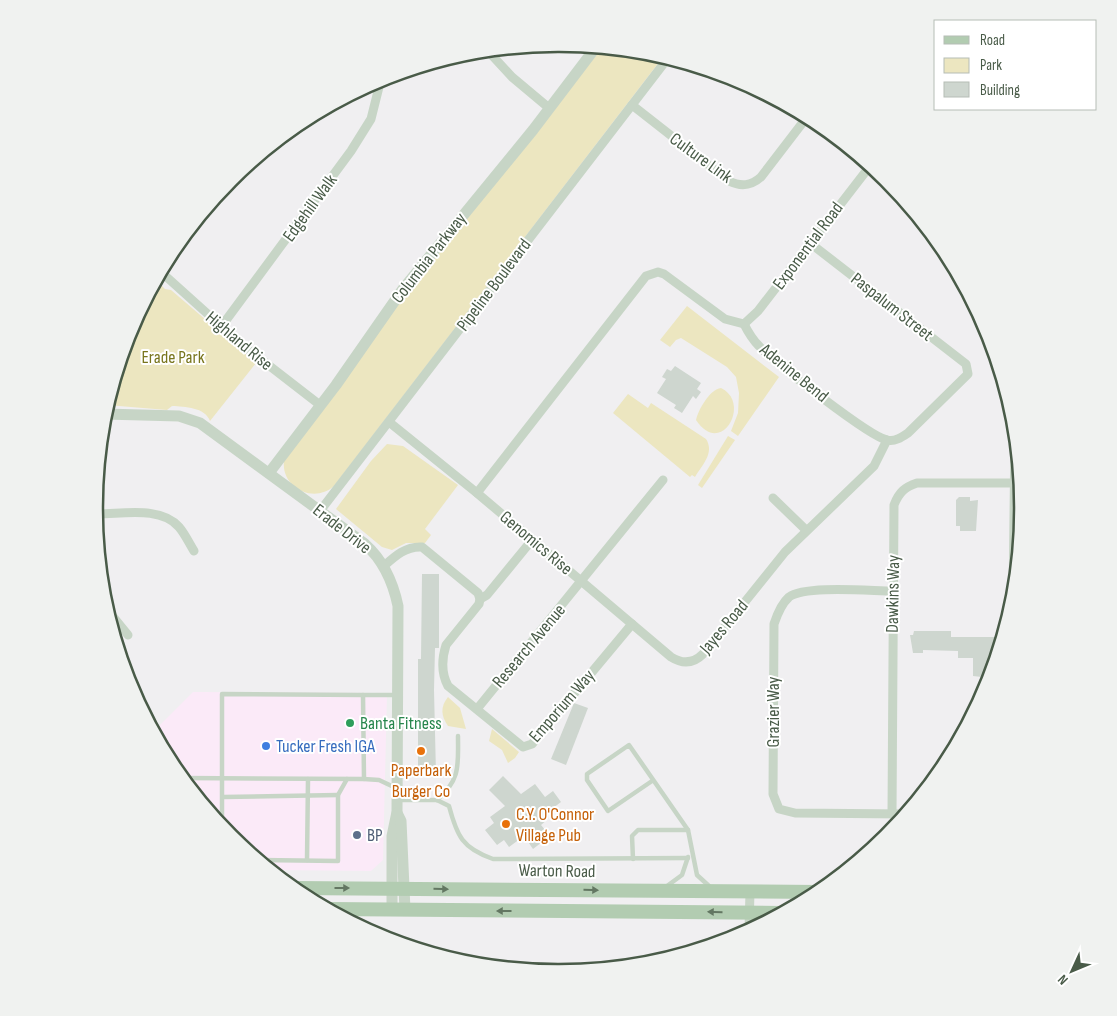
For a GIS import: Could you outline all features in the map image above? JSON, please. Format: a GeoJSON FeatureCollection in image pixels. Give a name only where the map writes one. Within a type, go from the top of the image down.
{"type":"FeatureCollection","features":[{"type":"Feature","properties":{"kind":"main road","name":"Warton Road"},"geometry":{"type":"LineString","coordinates":[[307,888],[804,892]]}},
{"type":"Feature","properties":{"kind":"main road"},"geometry":{"type":"LineString","coordinates":[[343,909],[767,913]]}},
{"type":"Feature","properties":{"kind":"street","name":"Columbia Parkway"},"geometry":{"type":"LineString","coordinates":[[268,473],[320,405],[403,289],[592,53]]}},
{"type":"Feature","properties":{"kind":"street"},"geometry":{"type":"LineString","coordinates":[[493,57],[512,77],[549,108]]}},
{"type":"Feature","properties":{"kind":"street","name":"Pipeline Boulevard"},"geometry":{"type":"LineString","coordinates":[[320,511],[663,65]]}},
{"type":"Feature","properties":{"kind":"street","name":"Edgehill Walk"},"geometry":{"type":"LineString","coordinates":[[221,327],[351,151],[370,119],[378,90]]}},
{"type":"Feature","properties":{"kind":"street","name":"Culture Link"},"geometry":{"type":"LineString","coordinates":[[632,106],[729,181],[743,186],[751,184],[761,177],[802,123]]}},
{"type":"Feature","properties":{"kind":"street","name":"Exponential Road"},"geometry":{"type":"LineString","coordinates":[[744,324],[758,312],[865,172]]}},
{"type":"Feature","properties":{"kind":"street","name":"Paspalum Street"},"geometry":{"type":"LineString","coordinates":[[810,243],[966,364],[968,374],[908,432],[899,439],[887,440]]}},
{"type":"Feature","properties":{"kind":"street"},"geometry":{"type":"LineString","coordinates":[[477,493],[646,276],[658,272],[664,274],[725,319],[744,324]]}},
{"type":"Feature","properties":{"kind":"street","name":"Highland Rise"},"geometry":{"type":"LineString","coordinates":[[166,277],[221,327],[320,405]]}},
{"type":"Feature","properties":{"kind":"street","name":"Adenine Bend"},"geometry":{"type":"LineString","coordinates":[[744,324],[752,337],[767,354],[868,431],[887,440]]}},
{"type":"Feature","properties":{"kind":"street","name":"Erade Drive"},"geometry":{"type":"LineString","coordinates":[[113,414],[188,418],[206,426],[364,544],[384,566],[393,586],[398,606],[397,806],[392,836],[398,888],[398,910]]}},
{"type":"Feature","properties":{"kind":"street","name":"Genomics Rise"},"geometry":{"type":"LineString","coordinates":[[389,422],[477,493],[582,582],[663,480]]}},
{"type":"Feature","properties":{"kind":"street","name":"Jayes Road"},"geometry":{"type":"LineString","coordinates":[[582,582],[677,661],[690,662],[700,658],[785,552],[874,466],[887,440]]}},
{"type":"Feature","properties":{"kind":"street","name":"Dawkins Way"},"geometry":{"type":"LineString","coordinates":[[892,814],[894,505],[898,494],[917,483],[1013,483]]}},
{"type":"Feature","properties":{"kind":"street"},"geometry":{"type":"LineString","coordinates":[[773,498],[806,530]]}},
{"type":"Feature","properties":{"kind":"street"},"geometry":{"type":"LineString","coordinates":[[1014,503],[1014,517]]}},
{"type":"Feature","properties":{"kind":"street"},"geometry":{"type":"LineString","coordinates":[[103,514],[155,514],[172,520],[180,527],[194,551]]}},
{"type":"Feature","properties":{"kind":"street","name":"Emporium Way"},"geometry":{"type":"LineString","coordinates":[[532,540],[487,595],[480,600],[446,645],[443,669],[444,678],[448,686],[520,746],[529,746],[632,624]]}},
{"type":"Feature","properties":{"kind":"street"},"geometry":{"type":"LineString","coordinates":[[384,566],[409,548],[422,547],[478,593],[480,600]]}},
{"type":"Feature","properties":{"kind":"street","name":"Research Avenue"},"geometry":{"type":"LineString","coordinates":[[477,709],[582,582]]}},
{"type":"Feature","properties":{"kind":"street","name":"Grazier Way"},"geometry":{"type":"LineString","coordinates":[[893,591],[803,591],[788,598],[779,610],[774,624],[773,794],[779,808],[795,813],[896,814]]}},
{"type":"Feature","properties":{"kind":"street"},"geometry":{"type":"LineString","coordinates":[[118,623],[128,635]]}},
{"type":"Feature","properties":{"kind":"street"},"geometry":{"type":"LineString","coordinates":[[749,922],[750,891]]}},
{"type":"Feature","properties":{"kind":"lane"},"geometry":{"type":"LineString","coordinates":[[222,815],[222,694],[397,694]]}},
{"type":"Feature","properties":{"kind":"lane"},"geometry":{"type":"LineString","coordinates":[[364,695],[364,779]]}},
{"type":"Feature","properties":{"kind":"lane"},"geometry":{"type":"LineString","coordinates":[[437,800],[454,781],[458,771],[458,736]]}},
{"type":"Feature","properties":{"kind":"lane"},"geometry":{"type":"LineString","coordinates":[[652,781],[608,811],[587,780],[587,774],[629,746],[688,830],[696,875],[702,882],[716,891]]}},
{"type":"Feature","properties":{"kind":"lane"},"geometry":{"type":"LineString","coordinates":[[192,778],[364,779],[379,780],[397,788]]}},
{"type":"Feature","properties":{"kind":"lane"},"geometry":{"type":"LineString","coordinates":[[307,860],[308,779]]}},
{"type":"Feature","properties":{"kind":"lane"},"geometry":{"type":"LineString","coordinates":[[270,860],[338,861],[338,794],[347,779]]}},
{"type":"Feature","properties":{"kind":"lane"},"geometry":{"type":"LineString","coordinates":[[223,796],[338,794]]}},
{"type":"Feature","properties":{"kind":"lane"},"geometry":{"type":"LineString","coordinates":[[397,806],[437,800],[448,806],[455,830],[465,844],[477,854],[493,859],[688,858]]}},
{"type":"Feature","properties":{"kind":"lane"},"geometry":{"type":"LineString","coordinates":[[632,859],[632,836],[638,830],[688,830]]}},
{"type":"Feature","properties":{"kind":"lane"},"geometry":{"type":"LineString","coordinates":[[662,891],[682,875],[690,849]]}},
{"type":"Feature","properties":{"kind":"shaded area"},"geometry":{"type":"Polygon","coordinates":[[[193,692],[387,693],[383,860],[371,871],[282,870],[236,830],[216,808],[180,761],[159,726],[193,692]]]}},
{"type":"Feature","properties":{"kind":"green space"},"geometry":{"type":"Polygon","coordinates":[[[597,54],[658,64],[334,486],[326,491],[317,493],[300,490],[293,486],[288,479],[284,471],[284,461],[412,285],[597,54]]]}},
{"type":"Feature","properties":{"kind":"green space","name":"Erade Park"},"geometry":{"type":"Polygon","coordinates":[[[161,285],[165,289],[171,290],[256,363],[210,421],[204,413],[188,407],[172,406],[167,410],[115,406],[127,362],[161,285]]]}},
{"type":"Feature","properties":{"kind":"green space"},"geometry":{"type":"Polygon","coordinates":[[[687,306],[779,377],[738,436],[731,431],[738,413],[739,393],[736,377],[727,367],[681,338],[676,340],[670,347],[660,340],[687,306]]]}},
{"type":"Feature","properties":{"kind":"green space"},"geometry":{"type":"Polygon","coordinates":[[[721,388],[730,395],[734,405],[733,415],[730,424],[723,431],[715,433],[706,430],[696,420],[699,411],[709,396],[721,388]]]}},
{"type":"Feature","properties":{"kind":"green space"},"geometry":{"type":"Polygon","coordinates":[[[628,394],[648,408],[651,403],[706,439],[709,449],[708,454],[695,477],[692,475],[690,477],[613,413],[628,394]]]}},
{"type":"Feature","properties":{"kind":"green space"},"geometry":{"type":"Polygon","coordinates":[[[728,436],[735,440],[702,488],[698,485],[728,436]]]}},
{"type":"Feature","properties":{"kind":"green space"},"geometry":{"type":"Polygon","coordinates":[[[387,444],[403,446],[458,485],[425,529],[431,535],[425,543],[406,543],[392,550],[382,547],[336,509],[371,461],[387,444]]]}},
{"type":"Feature","properties":{"kind":"green space"},"geometry":{"type":"Polygon","coordinates":[[[448,697],[460,708],[466,729],[448,726],[443,715],[443,708],[448,697]]]}},
{"type":"Feature","properties":{"kind":"green space"},"geometry":{"type":"Polygon","coordinates":[[[492,729],[519,752],[508,763],[502,750],[489,741],[492,729]]]}},
{"type":"Feature","properties":{"kind":"building"},"geometry":{"type":"Polygon","coordinates":[[[675,366],[701,383],[697,389],[701,392],[696,399],[693,396],[682,413],[674,408],[676,405],[657,393],[666,379],[662,377],[667,369],[671,371],[675,366]]]}},
{"type":"Feature","properties":{"kind":"building"},"geometry":{"type":"Polygon","coordinates":[[[959,497],[970,497],[970,501],[978,500],[976,531],[960,531],[960,526],[956,526],[956,500],[959,497]]]}},
{"type":"Feature","properties":{"kind":"building"},"geometry":{"type":"Polygon","coordinates":[[[422,574],[439,574],[439,648],[435,648],[434,690],[436,774],[418,774],[418,659],[421,659],[422,574]]]}},
{"type":"Feature","properties":{"kind":"building"},"geometry":{"type":"Polygon","coordinates":[[[914,631],[951,631],[951,637],[995,637],[981,677],[973,676],[973,658],[958,658],[958,651],[923,650],[923,653],[913,653],[910,635],[913,635],[914,631]]]}},
{"type":"Feature","properties":{"kind":"building"},"geometry":{"type":"Polygon","coordinates":[[[574,703],[588,708],[566,765],[551,759],[574,703]]]}},
{"type":"Feature","properties":{"kind":"building"},"geometry":{"type":"Polygon","coordinates":[[[503,776],[521,794],[535,784],[545,797],[553,791],[561,802],[545,814],[548,819],[541,825],[550,836],[533,849],[524,836],[509,847],[504,840],[497,845],[485,830],[494,823],[490,817],[505,806],[489,790],[503,776]]]}},
{"type":"Feature","properties":{"kind":"place","name":"Banta Fitness"},"geometry":{"type":"Point","coordinates":[350,723]}},
{"type":"Feature","properties":{"kind":"place","name":"Tucker Fresh IGA"},"geometry":{"type":"Point","coordinates":[266,746]}},
{"type":"Feature","properties":{"kind":"place","name":"Paperbark Burger Co"},"geometry":{"type":"Point","coordinates":[421,751]}},
{"type":"Feature","properties":{"kind":"place","name":"C.Y. O'Connor Village Pub"},"geometry":{"type":"Point","coordinates":[506,824]}},
{"type":"Feature","properties":{"kind":"place","name":"BP"},"geometry":{"type":"Point","coordinates":[357,835]}}]}
